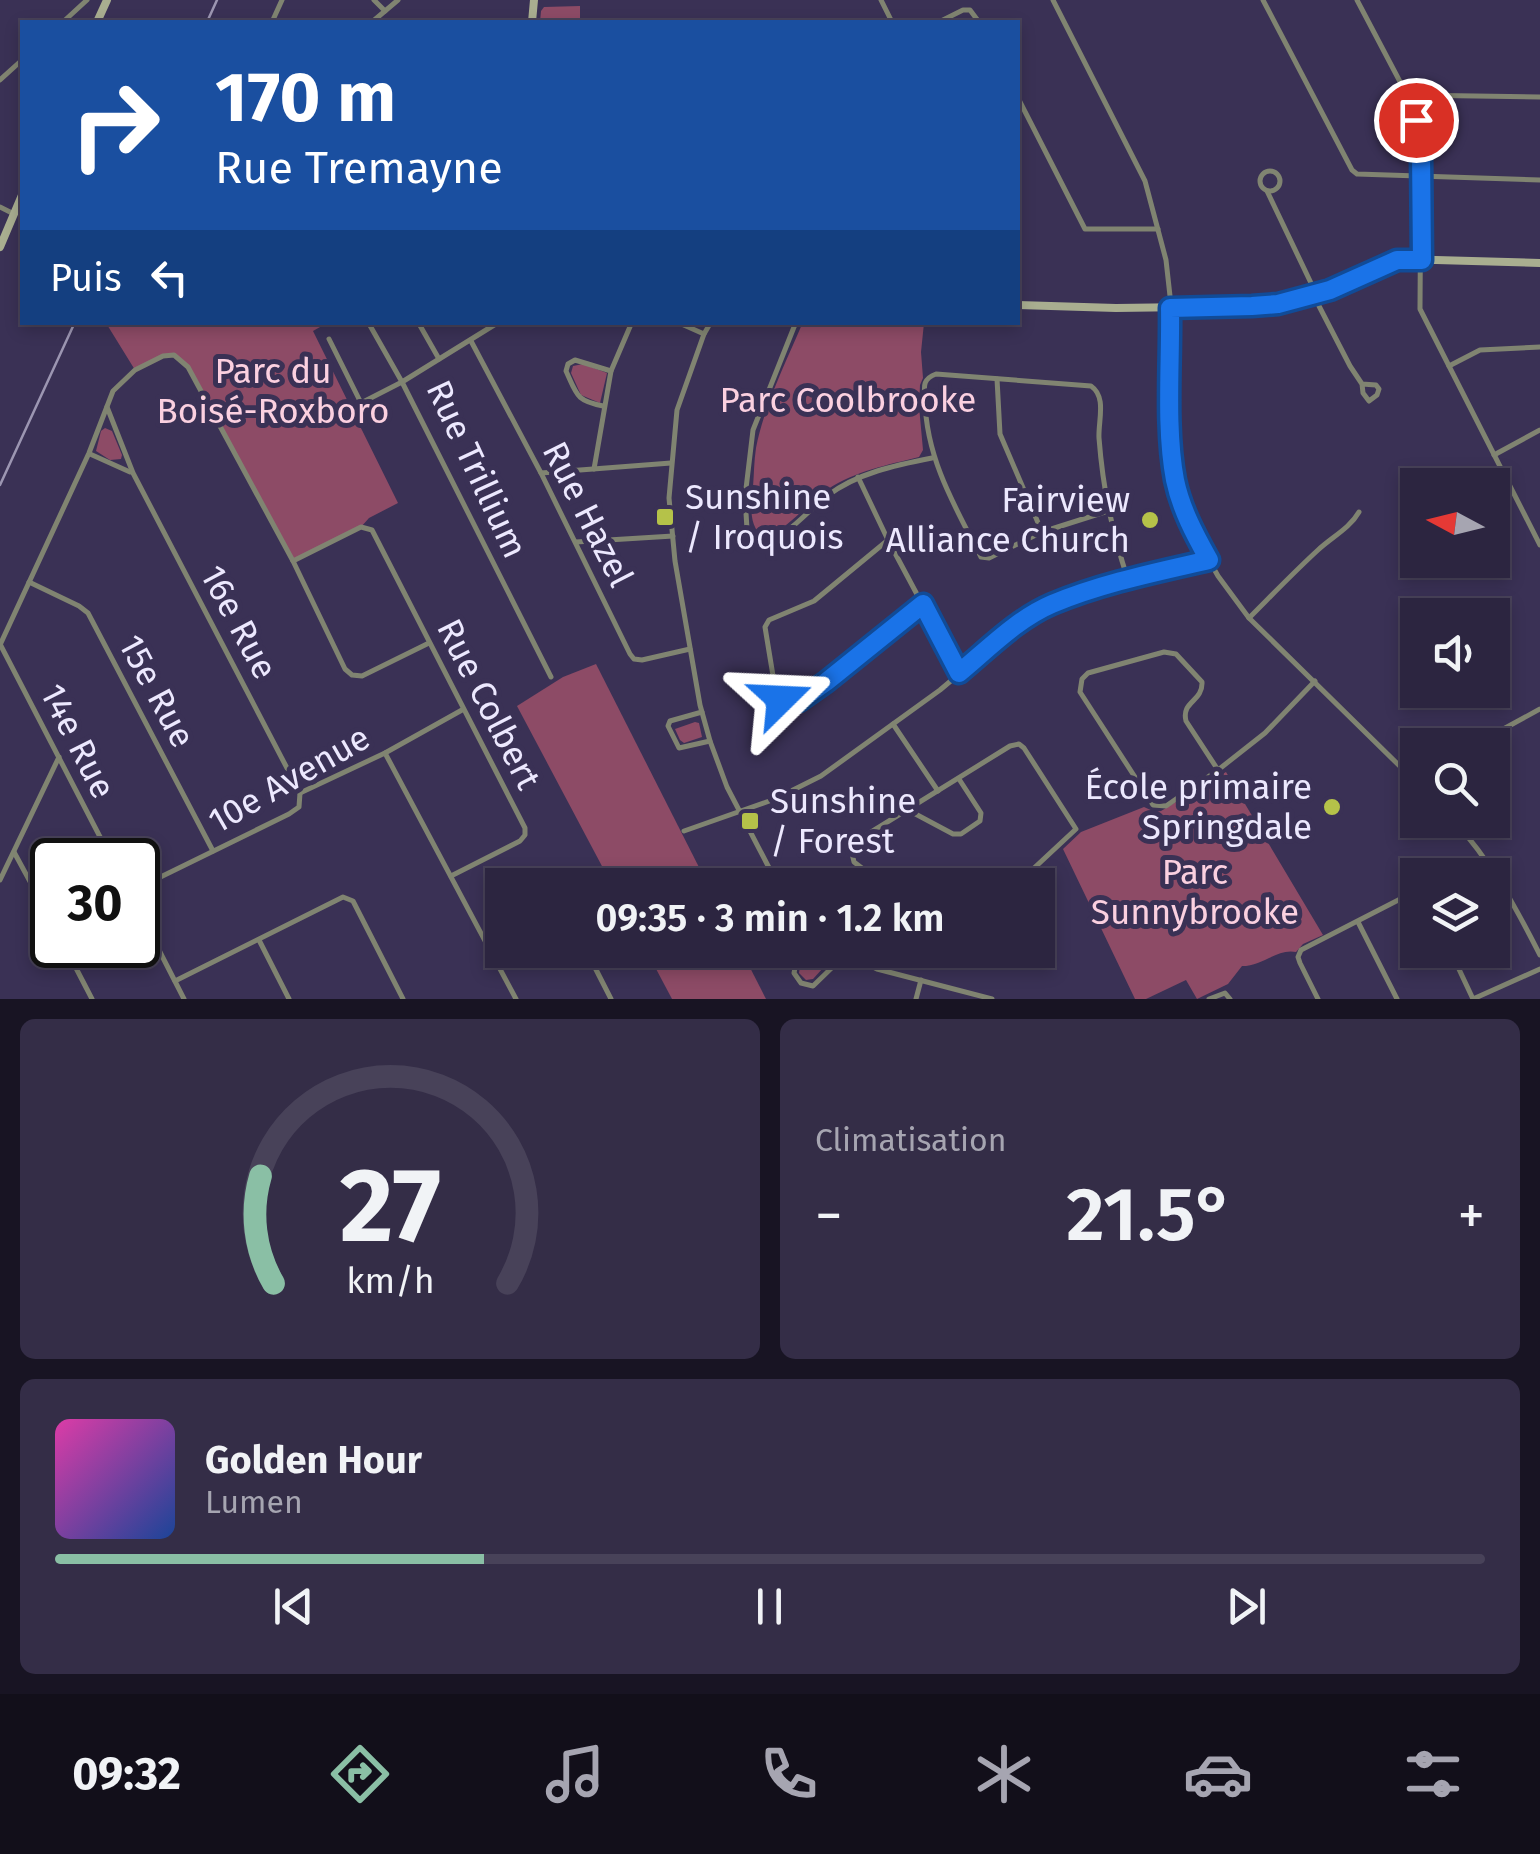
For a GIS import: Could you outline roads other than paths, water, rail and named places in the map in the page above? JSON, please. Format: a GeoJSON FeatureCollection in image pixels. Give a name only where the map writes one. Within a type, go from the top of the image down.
{"type":"FeatureCollection","features":[{"type":"Feature","properties":{"kind":"street"},"geometry":{"type":"LineString","coordinates":[[67,20],[87,0]]}},
{"type":"Feature","properties":{"kind":"street"},"geometry":{"type":"LineString","coordinates":[[374,0],[385,12]]}},
{"type":"Feature","properties":{"kind":"street"},"geometry":{"type":"LineString","coordinates":[[375,20],[398,0]]}},
{"type":"Feature","properties":{"kind":"street"},"geometry":{"type":"LineString","coordinates":[[1053,0],[1145,181],[1158,229],[1166,260],[1170,308],[1171,440],[1176,482],[1192,530],[1249,618],[1400,764]]}},
{"type":"Feature","properties":{"kind":"street"},"geometry":{"type":"LineString","coordinates":[[1263,0],[1352,170],[1363,176],[1540,180]]}},
{"type":"Feature","properties":{"kind":"street"},"geometry":{"type":"LineString","coordinates":[[1357,0],[1407,94],[1416,120],[1421,152],[1420,309],[1535,526],[1540,545]]}},
{"type":"Feature","properties":{"kind":"street"},"geometry":{"type":"LineString","coordinates":[[943,20],[970,10],[978,20]]}},
{"type":"Feature","properties":{"kind":"street"},"geometry":{"type":"LineString","coordinates":[[0,80],[20,62]]}},
{"type":"Feature","properties":{"kind":"street"},"geometry":{"type":"LineString","coordinates":[[1407,94],[1540,96]]}},
{"type":"Feature","properties":{"kind":"street"},"geometry":{"type":"LineString","coordinates":[[1020,102],[1085,229],[1158,229]]}},
{"type":"Feature","properties":{"kind":"street"},"geometry":{"type":"LineString","coordinates":[[1266,191],[1362,384]]}},
{"type":"Feature","properties":{"kind":"street"},"geometry":{"type":"LineString","coordinates":[[0,246],[20,200]]}},
{"type":"Feature","properties":{"kind":"street"},"geometry":{"type":"LineString","coordinates":[[0,207],[14,214]]}},
{"type":"Feature","properties":{"kind":"street"},"geometry":{"type":"LineString","coordinates":[[1020,305],[1262,306],[1342,286],[1397,260],[1540,263]]}},
{"type":"Feature","properties":{"kind":"street"},"geometry":{"type":"LineString","coordinates":[[329,339],[362,403],[402,382],[370,325]]}},
{"type":"Feature","properties":{"kind":"street"},"geometry":{"type":"LineString","coordinates":[[420,325],[439,360]]}},
{"type":"Feature","properties":{"kind":"street","name":"Rue Trillium"},"geometry":{"type":"LineString","coordinates":[[494,325],[402,382],[550,676]]}},
{"type":"Feature","properties":{"kind":"street"},"geometry":{"type":"LineString","coordinates":[[594,469],[611,371],[631,325]]}},
{"type":"Feature","properties":{"kind":"street"},"geometry":{"type":"LineString","coordinates":[[684,325],[704,334]]}},
{"type":"Feature","properties":{"kind":"street"},"geometry":{"type":"LineString","coordinates":[[708,325],[677,410],[669,498],[675,561],[710,741],[727,788],[769,868]]}},
{"type":"Feature","properties":{"kind":"street"},"geometry":{"type":"LineString","coordinates":[[795,325],[753,430],[745,497],[751,538],[763,543],[780,538],[828,494],[858,477],[933,458]]}},
{"type":"Feature","properties":{"kind":"street","name":"Rue Hazel"},"geometry":{"type":"LineString","coordinates":[[472,340],[634,659],[690,649]]}},
{"type":"Feature","properties":{"kind":"street"},"geometry":{"type":"LineString","coordinates":[[1449,366],[1480,350],[1540,347]]}},
{"type":"Feature","properties":{"kind":"street"},"geometry":{"type":"LineString","coordinates":[[0,645],[89,453],[113,391],[136,370],[163,356],[174,355],[188,367],[293,561],[345,669],[362,676],[430,644]]}},
{"type":"Feature","properties":{"kind":"street"},"geometry":{"type":"LineString","coordinates":[[603,406],[578,398],[566,371],[574,360],[611,371]]}},
{"type":"Feature","properties":{"kind":"street"},"geometry":{"type":"LineString","coordinates":[[1108,511],[1042,532],[990,558],[981,557],[933,458],[925,420],[924,383],[928,377],[936,374],[998,378],[1091,386],[1098,391],[1101,466],[1111,530],[1128,580]]}},
{"type":"Feature","properties":{"kind":"street"},"geometry":{"type":"LineString","coordinates":[[998,378],[1000,434],[1042,532]]}},
{"type":"Feature","properties":{"kind":"street","name":"16e Rue"},"geometry":{"type":"LineString","coordinates":[[106,406],[133,473],[300,793]]}},
{"type":"Feature","properties":{"kind":"street"},"geometry":{"type":"LineString","coordinates":[[1494,454],[1540,430]]}},
{"type":"Feature","properties":{"kind":"street"},"geometry":{"type":"LineString","coordinates":[[89,453],[133,473]]}},
{"type":"Feature","properties":{"kind":"street"},"geometry":{"type":"LineString","coordinates":[[541,473],[671,463]]}},
{"type":"Feature","properties":{"kind":"street"},"geometry":{"type":"LineString","coordinates":[[858,477],[959,673]]}},
{"type":"Feature","properties":{"kind":"street"},"geometry":{"type":"LineString","coordinates":[[1249,618],[1280,585],[1352,523],[1359,512]]}},
{"type":"Feature","properties":{"kind":"street","name":"Rue Colbert"},"geometry":{"type":"LineString","coordinates":[[293,561],[361,527],[372,530],[524,828],[525,835],[520,841],[451,876]]}},
{"type":"Feature","properties":{"kind":"street"},"geometry":{"type":"LineString","coordinates":[[576,542],[673,536]]}},
{"type":"Feature","properties":{"kind":"street"},"geometry":{"type":"LineString","coordinates":[[888,540],[814,601],[769,620],[765,627],[776,694],[788,702],[799,701],[923,604]]}},
{"type":"Feature","properties":{"kind":"street"},"geometry":{"type":"LineString","coordinates":[[684,831],[775,799],[820,776],[893,724],[1016,626],[1050,605],[1209,560]]}},
{"type":"Feature","properties":{"kind":"street","name":"15e Rue"},"geometry":{"type":"LineString","coordinates":[[29,582],[88,613],[213,851]]}},
{"type":"Feature","properties":{"kind":"street","name":"14e Rue"},"geometry":{"type":"LineString","coordinates":[[0,645],[101,838]]}},
{"type":"Feature","properties":{"kind":"street"},"geometry":{"type":"LineString","coordinates":[[1218,770],[1184,714],[1186,707],[1200,696],[1202,682],[1176,654],[1164,652],[1082,678],[1080,692],[1153,805],[1166,806],[1218,770],[1265,734],[1314,681]]}},
{"type":"Feature","properties":{"kind":"street"},"geometry":{"type":"LineString","coordinates":[[1505,728],[1540,709]]}},
{"type":"Feature","properties":{"kind":"street","name":"10e Avenue"},"geometry":{"type":"LineString","coordinates":[[160,877],[289,814],[299,807],[300,793],[385,753],[462,710]]}},
{"type":"Feature","properties":{"kind":"street"},"geometry":{"type":"LineString","coordinates":[[702,712],[668,726],[680,748],[710,741]]}},
{"type":"Feature","properties":{"kind":"street"},"geometry":{"type":"LineString","coordinates":[[893,724],[938,791]]}},
{"type":"Feature","properties":{"kind":"street"},"geometry":{"type":"LineString","coordinates":[[862,868],[854,862],[850,849],[855,842],[1019,744],[1076,828],[1034,868]]}},
{"type":"Feature","properties":{"kind":"street"},"geometry":{"type":"LineString","coordinates":[[385,753],[485,939]]}},
{"type":"Feature","properties":{"kind":"street"},"geometry":{"type":"LineString","coordinates":[[0,880],[59,757]]}},
{"type":"Feature","properties":{"kind":"street"},"geometry":{"type":"LineString","coordinates":[[908,810],[953,834],[961,834],[980,821],[980,813],[959,779]]}},
{"type":"Feature","properties":{"kind":"street"},"geometry":{"type":"LineString","coordinates":[[1467,838],[1520,915],[1540,955]]}},
{"type":"Feature","properties":{"kind":"street"},"geometry":{"type":"LineString","coordinates":[[14,852],[30,881]]}},
{"type":"Feature","properties":{"kind":"street"},"geometry":{"type":"LineString","coordinates":[[175,982],[346,897],[353,901],[404,999]]}},
{"type":"Feature","properties":{"kind":"street"},"geometry":{"type":"LineString","coordinates":[[1318,999],[1300,963],[1301,950],[1400,899]]}},
{"type":"Feature","properties":{"kind":"street"},"geometry":{"type":"LineString","coordinates":[[1358,922],[1397,999]]}},
{"type":"Feature","properties":{"kind":"street"},"geometry":{"type":"LineString","coordinates":[[260,940],[289,999]]}},
{"type":"Feature","properties":{"kind":"street"},"geometry":{"type":"LineString","coordinates":[[160,953],[184,999]]}},
{"type":"Feature","properties":{"kind":"street"},"geometry":{"type":"LineString","coordinates":[[76,968],[92,999]]}},
{"type":"Feature","properties":{"kind":"street"},"geometry":{"type":"LineString","coordinates":[[500,968],[516,999]]}},
{"type":"Feature","properties":{"kind":"street"},"geometry":{"type":"LineString","coordinates":[[595,968],[611,999]]}},
{"type":"Feature","properties":{"kind":"street"},"geometry":{"type":"LineString","coordinates":[[795,968],[801,983],[813,986],[829,968]]}},
{"type":"Feature","properties":{"kind":"street"},"geometry":{"type":"LineString","coordinates":[[875,968],[992,999]]}},
{"type":"Feature","properties":{"kind":"street"},"geometry":{"type":"LineString","coordinates":[[1458,968],[1473,999],[1540,969]]}},
{"type":"Feature","properties":{"kind":"street"},"geometry":{"type":"LineString","coordinates":[[916,999],[921,980]]}},
{"type":"Feature","properties":{"kind":"street"},"geometry":{"type":"LineString","coordinates":[[1208,999],[1219,994],[1230,999]]}},
{"type":"Feature","properties":{"kind":"tram line"},"geometry":{"type":"LineString","coordinates":[[208,20],[217,0]]}},
{"type":"Feature","properties":{"kind":"tram line"},"geometry":{"type":"LineString","coordinates":[[0,485],[74,325]]}},
{"type":"Feature","properties":{"kind":"place","name":"Sunshine / Iroquois"},"geometry":{"type":"Point","coordinates":[665,517]}},
{"type":"Feature","properties":{"kind":"place","name":"Fairview Alliance Church"},"geometry":{"type":"Point","coordinates":[1150,520]}},
{"type":"Feature","properties":{"kind":"place","name":"École primaire Springdale"},"geometry":{"type":"Point","coordinates":[1332,807]}},
{"type":"Feature","properties":{"kind":"place","name":"Sunshine / Forest"},"geometry":{"type":"Point","coordinates":[750,821]}},
{"type":"Feature","properties":{"kind":"park label","name":"Parc du Boisé-Roxboro"},"geometry":{"type":"Point","coordinates":[273,391]}},
{"type":"Feature","properties":{"kind":"park label","name":"Parc Coolbrooke"},"geometry":{"type":"Point","coordinates":[848,400]}},
{"type":"Feature","properties":{"kind":"park label","name":"Parc Sunnybrooke"},"geometry":{"type":"Point","coordinates":[1195,892]}}]}
